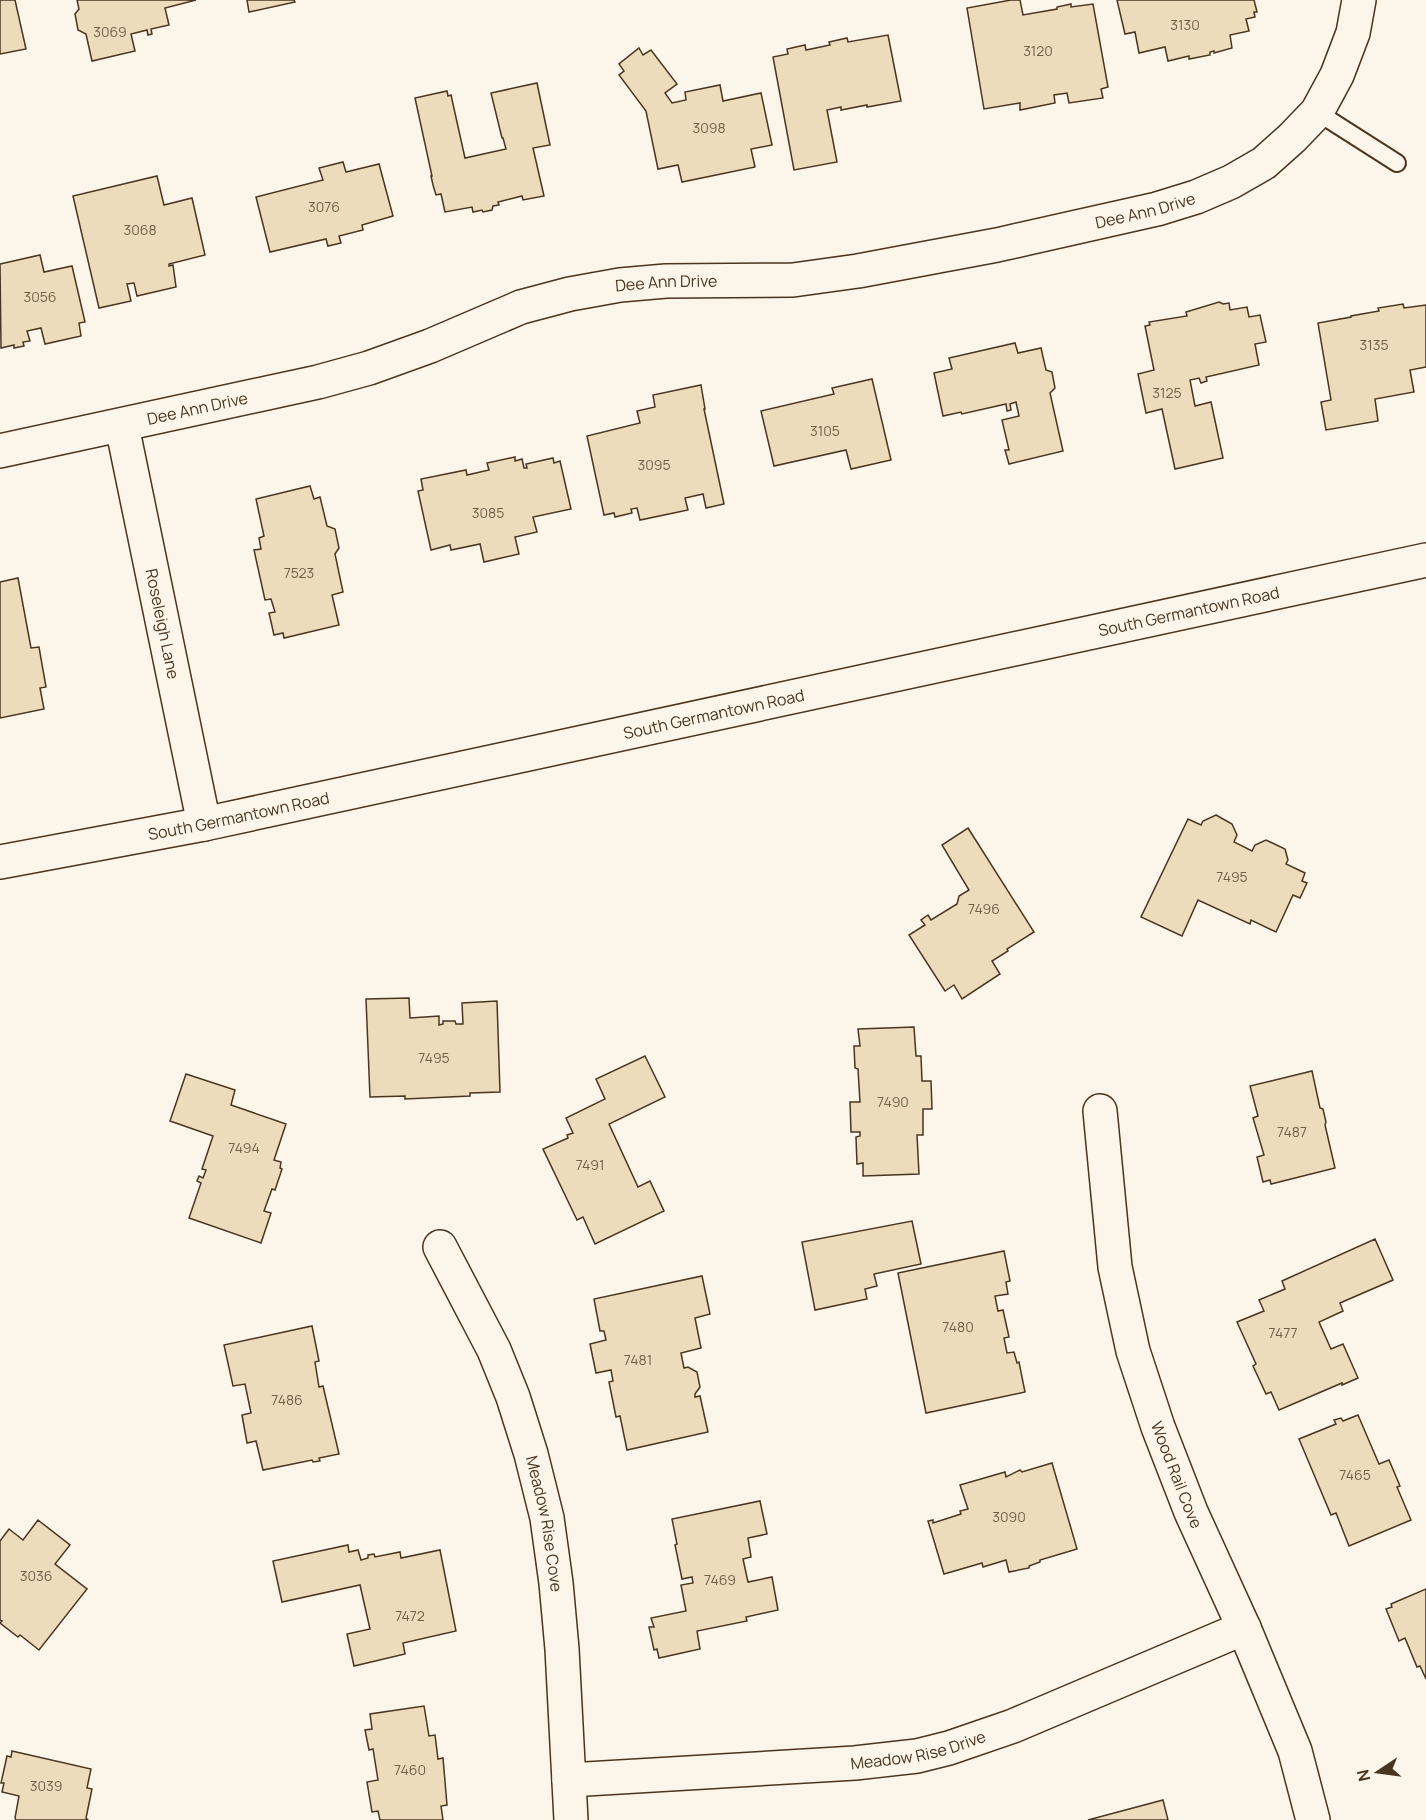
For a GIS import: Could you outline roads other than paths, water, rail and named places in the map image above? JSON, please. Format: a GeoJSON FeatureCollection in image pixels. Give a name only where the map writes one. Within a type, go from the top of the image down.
{"type":"FeatureCollection","features":[{"type":"Feature","properties":{"kind":"street","name":"Dee Ann Drive"},"geometry":{"type":"LineString","coordinates":[[0,451],[318,382],[369,368],[430,346],[521,307],[570,294],[620,285],[666,281],[793,280],[858,271],[997,245],[1157,209],[1196,197],[1264,163],[1293,138],[1317,112],[1337,75],[1353,33],[1359,0]]}},
{"type":"Feature","properties":{"kind":"street","name":"Roseleigh Lane"},"geometry":{"type":"LineString","coordinates":[[122,426],[204,824]]}},
{"type":"Feature","properties":{"kind":"street","name":"South Germantown Road"},"geometry":{"type":"LineString","coordinates":[[0,862],[204,824],[1426,560]]}},
{"type":"Feature","properties":{"kind":"street","name":"Wood Rail Cove"},"geometry":{"type":"LineString","coordinates":[[1100,1111],[1115,1267],[1133,1351],[1158,1427],[1191,1512],[1244,1628],[1295,1751],[1314,1820]]}},
{"type":"Feature","properties":{"kind":"street","name":"Meadow Rise Cove"},"geometry":{"type":"LineString","coordinates":[[440,1247],[484,1330],[513,1397],[531,1454],[547,1518],[556,1583],[571,1820]]}},
{"type":"Feature","properties":{"kind":"street","name":"Meadow Rise Drive"},"geometry":{"type":"LineString","coordinates":[[569,1780],[855,1763],[928,1754],[1013,1726],[1244,1628]]}},
{"type":"Feature","properties":{"kind":"lane"},"geometry":{"type":"LineString","coordinates":[[1317,112],[1397,163]]}}]}
